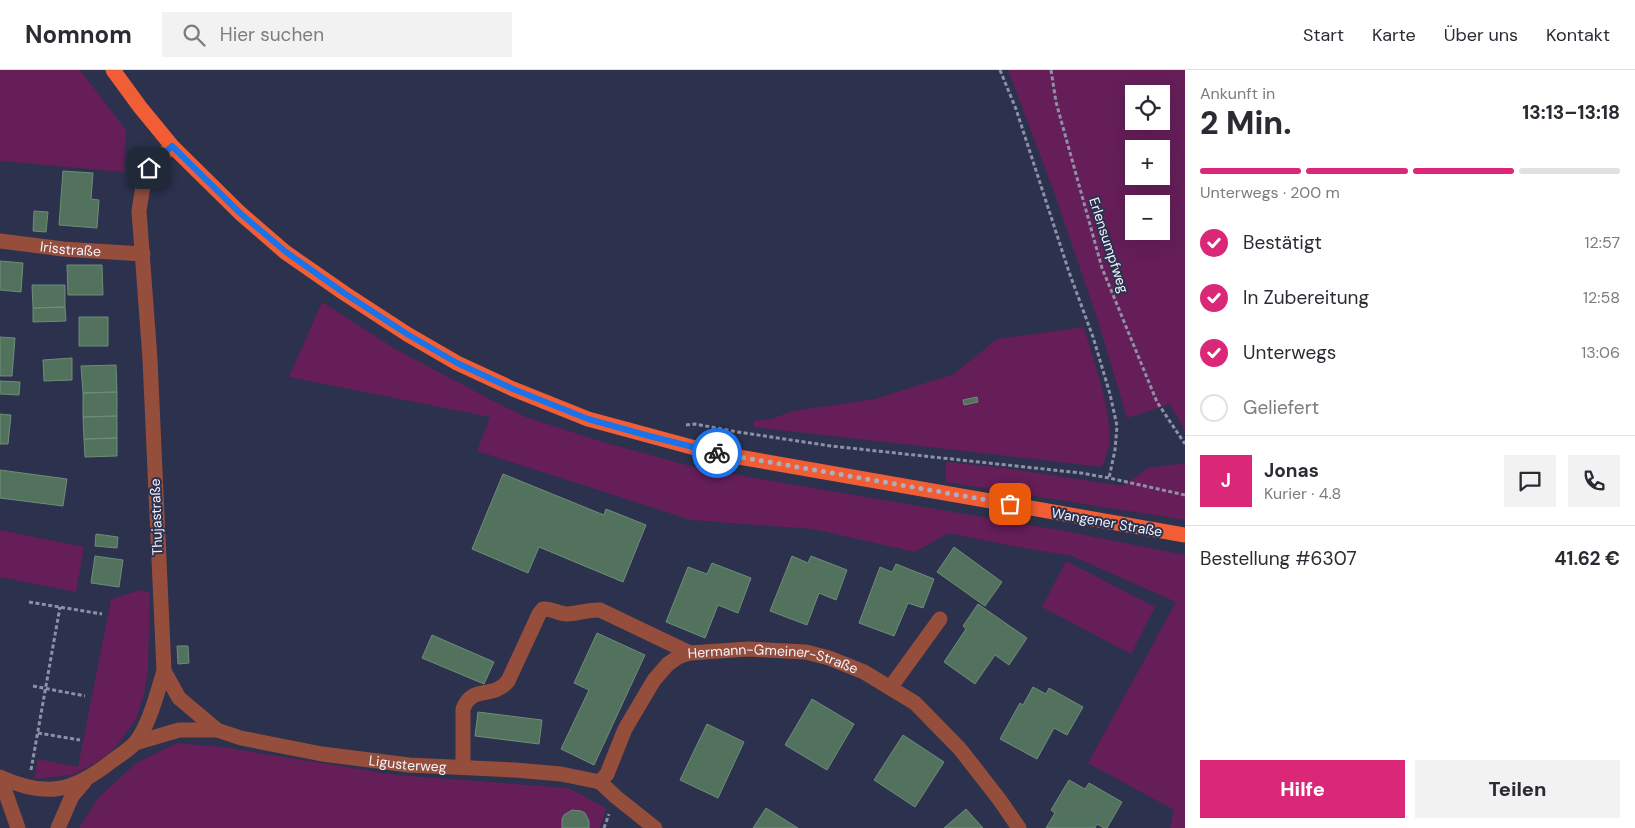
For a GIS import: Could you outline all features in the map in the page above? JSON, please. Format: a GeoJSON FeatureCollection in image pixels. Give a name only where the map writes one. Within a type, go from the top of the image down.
{"type":"FeatureCollection","features":[{"type":"Feature","properties":{"kind":"main road","name":"Wangener Straße"},"geometry":{"type":"LineString","coordinates":[[112,70],[172,146],[240,213],[286,252],[407,334],[457,363],[513,389],[588,419],[710,452],[1185,535]]}},
{"type":"Feature","properties":{"kind":"street","name":"Thujastraße"},"geometry":{"type":"LineString","coordinates":[[0,777],[28,788],[41,789],[68,788],[86,780],[136,742],[152,710],[164,671],[150,359],[140,211],[149,168],[172,146]]}},
{"type":"Feature","properties":{"kind":"street","name":"Irisstraße"},"geometry":{"type":"LineString","coordinates":[[0,241],[64,249],[143,254]]}},
{"type":"Feature","properties":{"kind":"street"},"geometry":{"type":"LineString","coordinates":[[463,767],[463,709],[466,700],[473,695],[503,688],[539,614],[544,609],[550,608],[569,614],[593,609],[600,610],[690,653]]}},
{"type":"Feature","properties":{"kind":"street"},"geometry":{"type":"LineString","coordinates":[[890,688],[940,619]]}},
{"type":"Feature","properties":{"kind":"street","name":"Hermann-Gmeiner-Straße"},"geometry":{"type":"LineString","coordinates":[[600,782],[607,774],[625,729],[654,680],[668,664],[678,657],[690,653],[748,649],[806,652],[829,658],[864,672],[915,703],[960,750],[999,799],[1019,828]]}},
{"type":"Feature","properties":{"kind":"street","name":"Ligusterweg"},"geometry":{"type":"LineString","coordinates":[[164,671],[179,698],[217,730]]}},
{"type":"Feature","properties":{"kind":"street","name":"Ligusterweg"},"geometry":{"type":"LineString","coordinates":[[136,742],[179,730],[217,730],[241,738],[322,754],[409,765],[561,774],[600,782]]}},
{"type":"Feature","properties":{"kind":"street"},"geometry":{"type":"LineString","coordinates":[[58,828],[72,796],[86,780]]}},
{"type":"Feature","properties":{"kind":"street"},"geometry":{"type":"LineString","coordinates":[[600,782],[654,828]]}},
{"type":"Feature","properties":{"kind":"street"},"geometry":{"type":"LineString","coordinates":[[0,784],[6,794],[18,828]]}},
{"type":"Feature","properties":{"kind":"path"},"geometry":{"type":"LineString","coordinates":[[1000,70],[1016,109],[1069,272],[1093,337],[1110,394],[1116,426],[1115,450],[1109,478]]}},
{"type":"Feature","properties":{"kind":"path","name":"Erlensumpfweg"},"geometry":{"type":"LineString","coordinates":[[1051,70],[1056,102],[1102,268],[1157,402],[1185,444]]}},
{"type":"Feature","properties":{"kind":"path"},"geometry":{"type":"LineString","coordinates":[[678,425],[695,424],[831,446],[984,462],[1109,478],[1185,495]]}},
{"type":"Feature","properties":{"kind":"path"},"geometry":{"type":"LineString","coordinates":[[29,602],[102,614]]}},
{"type":"Feature","properties":{"kind":"path"},"geometry":{"type":"LineString","coordinates":[[28,788],[60,607]]}},
{"type":"Feature","properties":{"kind":"path"},"geometry":{"type":"LineString","coordinates":[[33,686],[85,696]]}},
{"type":"Feature","properties":{"kind":"path"},"geometry":{"type":"LineString","coordinates":[[38,732],[80,740]]}},
{"type":"Feature","properties":{"kind":"shaded area"},"geometry":{"type":"Polygon","coordinates":[[[0,70],[80,70],[126,130],[124,172],[0,161],[0,70]]]}},
{"type":"Feature","properties":{"kind":"shaded area"},"geometry":{"type":"Polygon","coordinates":[[[1008,70],[1185,70],[1185,431],[1170,404],[1127,418],[1099,324],[1054,192],[1008,70]]]}},
{"type":"Feature","properties":{"kind":"shaded area"},"geometry":{"type":"Polygon","coordinates":[[[322,302],[397,350],[497,403],[526,417],[606,443],[702,469],[1059,530],[1185,555],[1185,828],[1170,828],[1174,810],[1088,763],[1176,602],[1072,556],[948,533],[915,552],[813,529],[691,520],[477,451],[490,417],[289,377],[322,302]]]}},
{"type":"Feature","properties":{"kind":"shaded area"},"geometry":{"type":"Polygon","coordinates":[[[1084,327],[1108,417],[1109,445],[1102,467],[754,427],[754,421],[771,419],[793,411],[875,399],[954,374],[997,339],[1084,327]]]}},
{"type":"Feature","properties":{"kind":"shaded area"},"geometry":{"type":"Polygon","coordinates":[[[946,462],[1005,468],[1123,486],[1148,468],[1185,463],[1185,520],[946,482],[946,462]]]}},
{"type":"Feature","properties":{"kind":"shaded area"},"geometry":{"type":"Polygon","coordinates":[[[0,530],[84,547],[76,592],[0,577],[0,530]]]}},
{"type":"Feature","properties":{"kind":"shaded area"},"geometry":{"type":"Polygon","coordinates":[[[1066,561],[1155,607],[1131,654],[1042,607],[1066,561]]]}},
{"type":"Feature","properties":{"kind":"shaded area"},"geometry":{"type":"Polygon","coordinates":[[[141,590],[150,592],[148,670],[144,694],[136,719],[118,744],[103,759],[73,775],[34,779],[38,759],[78,767],[111,599],[141,590]]]}},
{"type":"Feature","properties":{"kind":"shaded area"},"geometry":{"type":"Polygon","coordinates":[[[177,743],[222,747],[396,775],[568,788],[606,808],[600,828],[79,828],[99,797],[136,763],[177,743]]]}},
{"type":"Feature","properties":{"kind":"building"},"geometry":{"type":"Polygon","coordinates":[[[63,171],[93,173],[91,199],[99,200],[97,228],[59,225],[63,171]]]}},
{"type":"Feature","properties":{"kind":"building"},"geometry":{"type":"Polygon","coordinates":[[[34,211],[48,212],[46,232],[33,231],[34,211]]]}},
{"type":"Feature","properties":{"kind":"building"},"geometry":{"type":"Polygon","coordinates":[[[0,261],[23,263],[21,292],[0,290],[0,261]]]}},
{"type":"Feature","properties":{"kind":"building"},"geometry":{"type":"Polygon","coordinates":[[[67,265],[102,265],[103,295],[68,295],[67,265]]]}},
{"type":"Feature","properties":{"kind":"building"},"geometry":{"type":"Polygon","coordinates":[[[32,285],[65,285],[65,307],[33,308],[32,285]]]}},
{"type":"Feature","properties":{"kind":"building"},"geometry":{"type":"Polygon","coordinates":[[[65,307],[66,321],[33,322],[33,308],[65,307]]]}},
{"type":"Feature","properties":{"kind":"building"},"geometry":{"type":"Polygon","coordinates":[[[79,317],[108,317],[108,346],[79,346],[79,317]]]}},
{"type":"Feature","properties":{"kind":"building"},"geometry":{"type":"Polygon","coordinates":[[[0,337],[15,338],[12,376],[0,376],[0,337]]]}},
{"type":"Feature","properties":{"kind":"building"},"geometry":{"type":"Polygon","coordinates":[[[72,358],[72,380],[44,381],[43,360],[72,358]]]}},
{"type":"Feature","properties":{"kind":"building"},"geometry":{"type":"Polygon","coordinates":[[[116,365],[117,392],[83,393],[81,366],[116,365]]]}},
{"type":"Feature","properties":{"kind":"building"},"geometry":{"type":"Polygon","coordinates":[[[0,381],[20,382],[19,395],[0,394],[0,381]]]}},
{"type":"Feature","properties":{"kind":"building"},"geometry":{"type":"Polygon","coordinates":[[[117,392],[117,416],[83,417],[83,393],[117,392]]]}},
{"type":"Feature","properties":{"kind":"building"},"geometry":{"type":"Polygon","coordinates":[[[977,397],[978,402],[964,405],[963,400],[977,397]]]}},
{"type":"Feature","properties":{"kind":"building"},"geometry":{"type":"Polygon","coordinates":[[[0,414],[11,415],[8,444],[0,444],[0,414]]]}},
{"type":"Feature","properties":{"kind":"building"},"geometry":{"type":"Polygon","coordinates":[[[117,416],[117,438],[84,439],[83,417],[117,416]]]}},
{"type":"Feature","properties":{"kind":"building"},"geometry":{"type":"Polygon","coordinates":[[[117,438],[117,456],[85,457],[84,439],[117,438]]]}},
{"type":"Feature","properties":{"kind":"building"},"geometry":{"type":"Polygon","coordinates":[[[0,470],[67,479],[63,506],[0,498],[0,470]]]}},
{"type":"Feature","properties":{"kind":"building"},"geometry":{"type":"Polygon","coordinates":[[[503,474],[604,515],[606,509],[646,525],[623,582],[539,547],[528,573],[472,549],[503,474]]]}},
{"type":"Feature","properties":{"kind":"building"},"geometry":{"type":"Polygon","coordinates":[[[96,534],[118,537],[117,548],[95,546],[96,534]]]}},
{"type":"Feature","properties":{"kind":"building"},"geometry":{"type":"Polygon","coordinates":[[[954,547],[1002,582],[985,606],[937,572],[954,547]]]}},
{"type":"Feature","properties":{"kind":"building"},"geometry":{"type":"Polygon","coordinates":[[[95,556],[123,560],[119,587],[91,583],[95,556]]]}},
{"type":"Feature","properties":{"kind":"building"},"geometry":{"type":"Polygon","coordinates":[[[792,556],[808,563],[811,556],[847,570],[836,600],[819,593],[807,625],[770,611],[792,556]]]}},
{"type":"Feature","properties":{"kind":"building"},"geometry":{"type":"Polygon","coordinates":[[[712,563],[751,578],[738,613],[718,605],[705,638],[666,622],[688,567],[707,574],[712,563]]]}},
{"type":"Feature","properties":{"kind":"building"},"geometry":{"type":"Polygon","coordinates":[[[896,564],[934,579],[923,608],[908,603],[894,636],[859,623],[880,567],[892,572],[896,564]]]}},
{"type":"Feature","properties":{"kind":"building"},"geometry":{"type":"Polygon","coordinates":[[[978,604],[1027,638],[1009,665],[995,655],[975,684],[944,662],[966,629],[963,626],[978,604]]]}},
{"type":"Feature","properties":{"kind":"building"},"geometry":{"type":"Polygon","coordinates":[[[597,633],[645,655],[594,765],[561,749],[589,690],[574,683],[597,633]]]}},
{"type":"Feature","properties":{"kind":"building"},"geometry":{"type":"Polygon","coordinates":[[[432,635],[494,662],[484,684],[422,658],[432,635]]]}},
{"type":"Feature","properties":{"kind":"building"},"geometry":{"type":"Polygon","coordinates":[[[177,646],[188,646],[189,663],[178,664],[177,646]]]}},
{"type":"Feature","properties":{"kind":"building"},"geometry":{"type":"Polygon","coordinates":[[[1033,687],[1046,694],[1049,688],[1083,707],[1067,735],[1054,728],[1037,759],[1000,739],[1020,703],[1023,705],[1033,687]]]}},
{"type":"Feature","properties":{"kind":"building"},"geometry":{"type":"Polygon","coordinates":[[[812,699],[854,724],[827,770],[785,745],[812,699]]]}},
{"type":"Feature","properties":{"kind":"building"},"geometry":{"type":"Polygon","coordinates":[[[478,712],[542,720],[539,744],[475,736],[478,712]]]}},
{"type":"Feature","properties":{"kind":"building"},"geometry":{"type":"Polygon","coordinates":[[[707,724],[744,742],[718,798],[680,780],[707,724]]]}},
{"type":"Feature","properties":{"kind":"building"},"geometry":{"type":"Polygon","coordinates":[[[903,735],[944,762],[915,807],[874,780],[903,735]]]}},
{"type":"Feature","properties":{"kind":"building"},"geometry":{"type":"Polygon","coordinates":[[[1069,780],[1085,789],[1089,783],[1122,802],[1107,828],[1097,824],[1095,828],[1046,828],[1055,813],[1051,810],[1069,780]]]}},
{"type":"Feature","properties":{"kind":"building"},"geometry":{"type":"Polygon","coordinates":[[[766,808],[798,828],[753,828],[766,808]]]}},
{"type":"Feature","properties":{"kind":"building"},"geometry":{"type":"Polygon","coordinates":[[[966,809],[983,828],[944,828],[966,809]]]}},
{"type":"Feature","properties":{"kind":"building"},"geometry":{"type":"Polygon","coordinates":[[[572,810],[585,813],[589,821],[589,828],[562,828],[564,815],[572,810]]]}},
{"type":"Feature","properties":{"kind":"way so far"},"geometry":{"type":"LineString","coordinates":[[717,453],[1010,504]]}},
{"type":"Feature","properties":{"kind":"route"},"geometry":{"type":"LineString","coordinates":[[149,168],[172,146],[240,213],[286,252],[407,334],[457,363],[513,389],[588,419],[717,453]]}}]}
